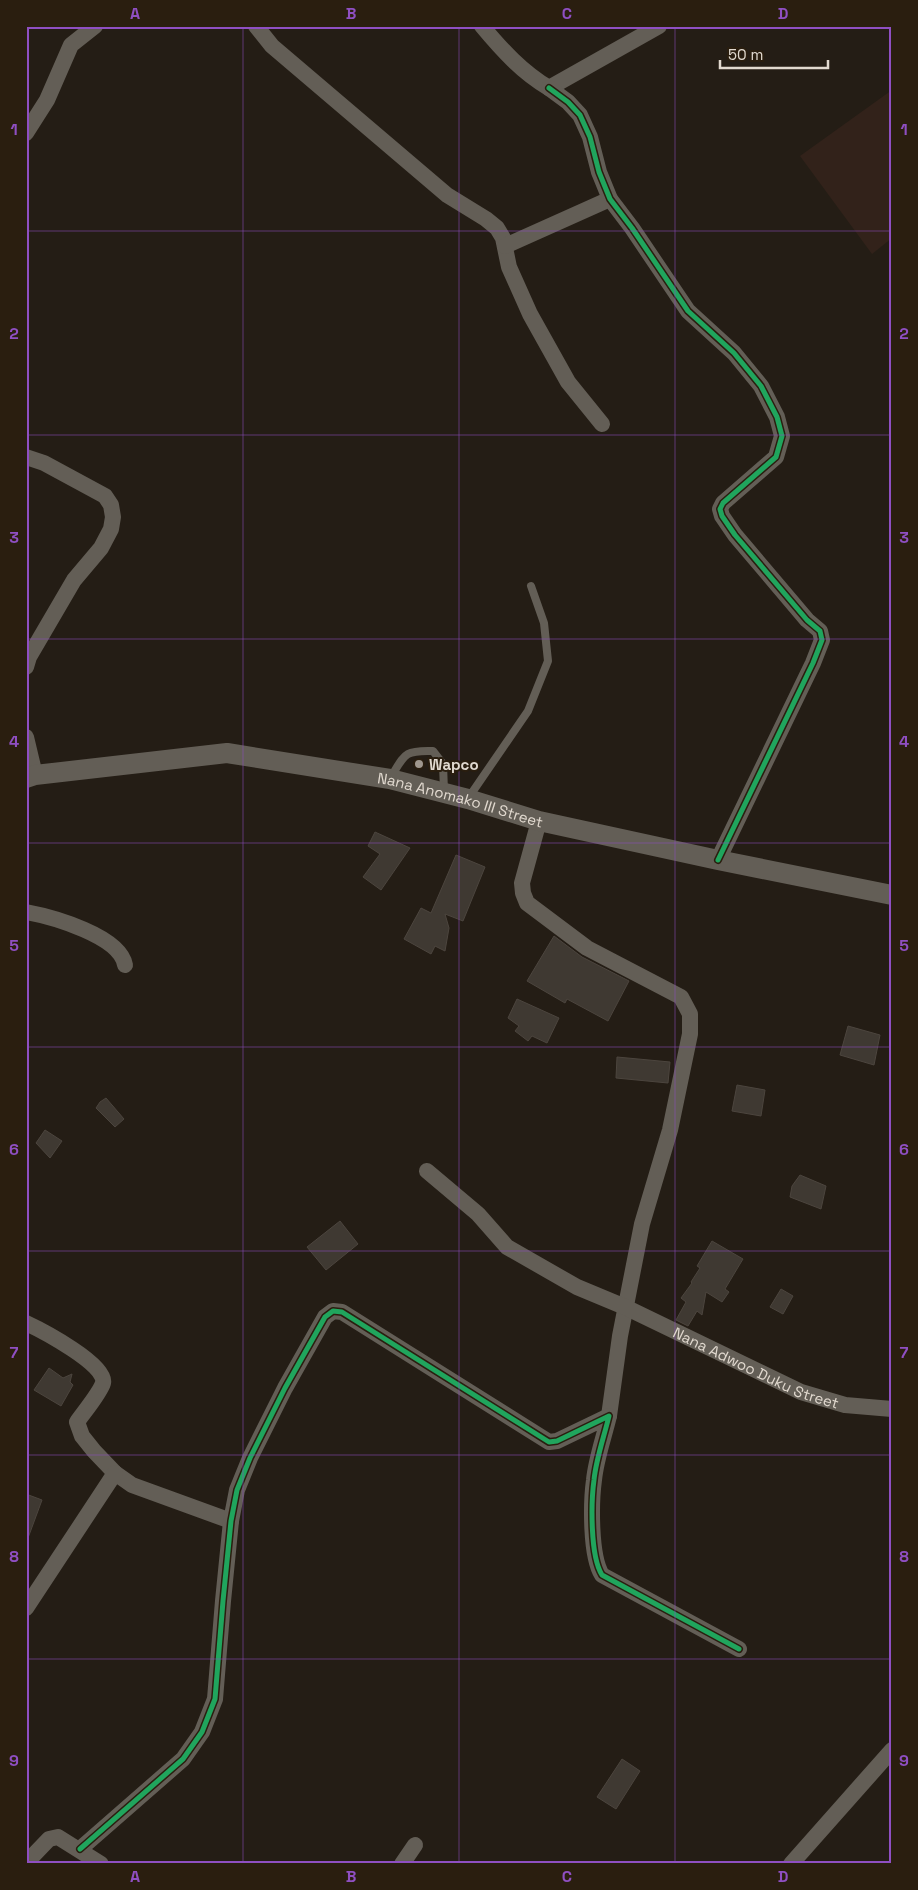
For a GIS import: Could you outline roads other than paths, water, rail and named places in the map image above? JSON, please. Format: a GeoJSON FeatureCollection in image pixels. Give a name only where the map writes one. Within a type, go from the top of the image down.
{"type":"FeatureCollection","features":[{"type":"Feature","properties":{"kind":"street"},"geometry":{"type":"LineString","coordinates":[[26,133],[47,100],[71,46],[95,26]]}},
{"type":"Feature","properties":{"kind":"street"},"geometry":{"type":"LineString","coordinates":[[256,26],[272,46],[447,195],[497,228],[505,246],[509,267],[530,314],[568,382],[602,424]]}},
{"type":"Feature","properties":{"kind":"street"},"geometry":{"type":"LineString","coordinates":[[482,26],[506,55],[531,77],[568,102],[580,115],[590,137],[599,172],[610,199],[688,311],[734,353],[761,386],[777,417],[782,436],[776,457],[723,503],[720,509],[722,516],[735,535],[807,620],[820,631],[822,640],[813,663],[718,860]]}},
{"type":"Feature","properties":{"kind":"street"},"geometry":{"type":"LineString","coordinates":[[548,88],[659,26]]}},
{"type":"Feature","properties":{"kind":"street"},"geometry":{"type":"LineString","coordinates":[[505,246],[610,199]]}},
{"type":"Feature","properties":{"kind":"street"},"geometry":{"type":"LineString","coordinates":[[26,457],[44,463],[105,496],[111,505],[113,517],[111,529],[100,548],[74,580],[26,666]]}},
{"type":"Feature","properties":{"kind":"street"},"geometry":{"type":"LineString","coordinates":[[26,737],[31,776]]}},
{"type":"Feature","properties":{"kind":"street","name":"Nana Anomako III Street"},"geometry":{"type":"LineString","coordinates":[[31,776],[227,753],[390,779],[468,799],[538,821],[892,895]]}},
{"type":"Feature","properties":{"kind":"street"},"geometry":{"type":"LineString","coordinates":[[538,821],[522,883],[527,903],[587,948],[681,997],[690,1014],[690,1034],[670,1130],[642,1224],[620,1336],[609,1416],[594,1479],[592,1526],[598,1568],[602,1574],[739,1650]]}},
{"type":"Feature","properties":{"kind":"street"},"geometry":{"type":"LineString","coordinates":[[26,912],[83,929],[106,941],[120,953],[126,965]]}},
{"type":"Feature","properties":{"kind":"street","name":"Nana Adwoo Duku Street"},"geometry":{"type":"LineString","coordinates":[[427,1170],[478,1214],[507,1247],[577,1287],[625,1307],[801,1392],[845,1406],[892,1409]]}},
{"type":"Feature","properties":{"kind":"street"},"geometry":{"type":"LineString","coordinates":[[80,1849],[184,1760],[202,1732],[215,1700],[231,1521],[237,1490],[285,1388],[325,1317],[333,1311],[342,1312],[550,1442],[557,1441],[609,1416]]}},
{"type":"Feature","properties":{"kind":"street"},"geometry":{"type":"LineString","coordinates":[[26,1323],[76,1351],[101,1373],[104,1381],[100,1390],[78,1422],[82,1436],[116,1473],[132,1485],[231,1521]]}},
{"type":"Feature","properties":{"kind":"street"},"geometry":{"type":"LineString","coordinates":[[26,1608],[116,1473]]}},
{"type":"Feature","properties":{"kind":"street"},"geometry":{"type":"LineString","coordinates":[[791,1864],[892,1750]]}},
{"type":"Feature","properties":{"kind":"street"},"geometry":{"type":"LineString","coordinates":[[26,1863],[49,1839],[58,1837],[80,1849],[101,1864]]}},
{"type":"Feature","properties":{"kind":"street"},"geometry":{"type":"LineString","coordinates":[[402,1864],[415,1845]]}},
{"type":"Feature","properties":{"kind":"lane"},"geometry":{"type":"LineString","coordinates":[[468,799],[528,711],[548,661],[544,623],[531,586]]}},
{"type":"Feature","properties":{"kind":"lane"},"geometry":{"type":"LineString","coordinates":[[390,779],[404,755],[414,751],[432,751],[444,764],[444,793]]}},
{"type":"Feature","properties":{"kind":"place","name":"Wapco"},"geometry":{"type":"Point","coordinates":[419,764]}}]}
